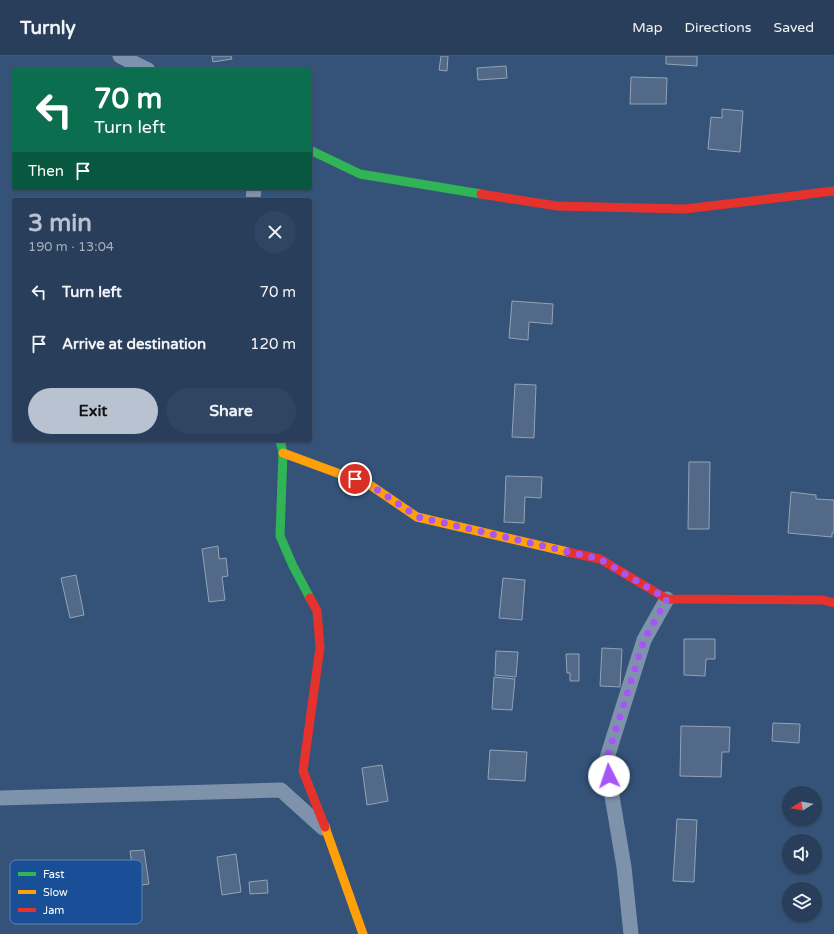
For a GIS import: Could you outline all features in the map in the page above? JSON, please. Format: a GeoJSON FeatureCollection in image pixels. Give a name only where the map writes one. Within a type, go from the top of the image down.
{"type":"FeatureCollection","features":[{"type":"Feature","properties":{"kind":"street"},"geometry":{"type":"LineString","coordinates":[[120,56],[144,68]]}},
{"type":"Feature","properties":{"kind":"street"},"geometry":{"type":"LineString","coordinates":[[312,151],[360,174],[557,206],[685,208],[834,191]]}},
{"type":"Feature","properties":{"kind":"street"},"geometry":{"type":"LineString","coordinates":[[280,442],[283,453],[280,536],[293,566],[317,611],[320,646],[303,771],[327,831],[363,934]]}},
{"type":"Feature","properties":{"kind":"street"},"geometry":{"type":"LineString","coordinates":[[283,453],[370,485],[418,517],[600,559],[667,599],[823,600],[834,603]]}},
{"type":"Feature","properties":{"kind":"street"},"geometry":{"type":"LineString","coordinates":[[631,934],[624,867],[606,761],[644,640],[667,599]]}},
{"type":"Feature","properties":{"kind":"street"},"geometry":{"type":"LineString","coordinates":[[0,798],[281,790],[327,831]]}},
{"type":"Feature","properties":{"kind":"building"},"geometry":{"type":"Polygon","coordinates":[[[212,56],[231,56],[232,59],[213,62],[212,56]]]}},
{"type":"Feature","properties":{"kind":"building"},"geometry":{"type":"Polygon","coordinates":[[[441,56],[448,56],[447,71],[439,70],[441,56]]]}},
{"type":"Feature","properties":{"kind":"building"},"geometry":{"type":"Polygon","coordinates":[[[666,56],[697,56],[697,66],[666,64],[666,56]]]}},
{"type":"Feature","properties":{"kind":"building"},"geometry":{"type":"Polygon","coordinates":[[[506,66],[507,78],[478,80],[477,68],[506,66]]]}},
{"type":"Feature","properties":{"kind":"building"},"geometry":{"type":"Polygon","coordinates":[[[631,77],[667,78],[666,104],[630,104],[631,77]]]}},
{"type":"Feature","properties":{"kind":"building"},"geometry":{"type":"Polygon","coordinates":[[[722,109],[743,111],[740,152],[708,149],[711,117],[722,118],[722,109]]]}},
{"type":"Feature","properties":{"kind":"building"},"geometry":{"type":"Polygon","coordinates":[[[512,301],[553,304],[552,324],[529,322],[528,340],[509,338],[512,301]]]}},
{"type":"Feature","properties":{"kind":"building"},"geometry":{"type":"Polygon","coordinates":[[[515,384],[536,385],[534,438],[512,437],[515,384]]]}},
{"type":"Feature","properties":{"kind":"building"},"geometry":{"type":"Polygon","coordinates":[[[689,462],[710,462],[709,529],[688,529],[689,462]]]}},
{"type":"Feature","properties":{"kind":"building"},"geometry":{"type":"Polygon","coordinates":[[[506,476],[542,477],[541,498],[525,497],[524,523],[504,522],[506,476]]]}},
{"type":"Feature","properties":{"kind":"building"},"geometry":{"type":"Polygon","coordinates":[[[791,492],[816,495],[816,499],[834,500],[834,533],[832,533],[832,537],[788,533],[791,492]]]}},
{"type":"Feature","properties":{"kind":"building"},"geometry":{"type":"Polygon","coordinates":[[[218,546],[219,559],[226,558],[228,576],[222,577],[225,600],[209,602],[202,549],[218,546]]]}},
{"type":"Feature","properties":{"kind":"building"},"geometry":{"type":"Polygon","coordinates":[[[76,575],[84,615],[70,618],[61,578],[76,575]]]}},
{"type":"Feature","properties":{"kind":"building"},"geometry":{"type":"Polygon","coordinates":[[[503,578],[525,580],[522,620],[499,618],[503,578]]]}},
{"type":"Feature","properties":{"kind":"building"},"geometry":{"type":"Polygon","coordinates":[[[684,639],[715,639],[715,659],[706,659],[705,676],[684,675],[684,639]]]}},
{"type":"Feature","properties":{"kind":"building"},"geometry":{"type":"Polygon","coordinates":[[[602,648],[622,649],[620,687],[600,686],[602,648]]]}},
{"type":"Feature","properties":{"kind":"building"},"geometry":{"type":"Polygon","coordinates":[[[496,651],[518,652],[516,677],[495,675],[496,651]]]}},
{"type":"Feature","properties":{"kind":"building"},"geometry":{"type":"Polygon","coordinates":[[[566,654],[579,654],[579,681],[570,681],[570,673],[567,673],[566,654]]]}},
{"type":"Feature","properties":{"kind":"building"},"geometry":{"type":"Polygon","coordinates":[[[494,677],[515,679],[512,710],[492,709],[494,677]]]}},
{"type":"Feature","properties":{"kind":"building"},"geometry":{"type":"Polygon","coordinates":[[[773,723],[800,724],[799,743],[772,741],[773,723]]]}},
{"type":"Feature","properties":{"kind":"building"},"geometry":{"type":"Polygon","coordinates":[[[681,726],[730,727],[729,752],[722,752],[721,777],[680,776],[681,726]]]}},
{"type":"Feature","properties":{"kind":"building"},"geometry":{"type":"Polygon","coordinates":[[[490,750],[527,752],[525,781],[488,779],[490,750]]]}},
{"type":"Feature","properties":{"kind":"building"},"geometry":{"type":"Polygon","coordinates":[[[382,765],[388,801],[367,805],[362,768],[382,765]]]}},
{"type":"Feature","properties":{"kind":"building"},"geometry":{"type":"Polygon","coordinates":[[[677,819],[697,820],[694,882],[673,881],[677,819]]]}},
{"type":"Feature","properties":{"kind":"building"},"geometry":{"type":"Polygon","coordinates":[[[144,850],[149,884],[142,885],[142,860],[131,860],[130,851],[144,850]]]}},
{"type":"Feature","properties":{"kind":"building"},"geometry":{"type":"Polygon","coordinates":[[[236,854],[241,892],[222,895],[217,857],[236,854]]]}},
{"type":"Feature","properties":{"kind":"building"},"geometry":{"type":"Polygon","coordinates":[[[267,880],[268,893],[250,894],[249,882],[267,880]]]}},
{"type":"Feature","properties":{"kind":"traffic: fast"},"geometry":{"type":"LineString","coordinates":[[312,151],[360,174],[481,194]]}},
{"type":"Feature","properties":{"kind":"traffic: fast"},"geometry":{"type":"LineString","coordinates":[[280,442],[283,453],[280,536],[293,566],[310,598]]}},
{"type":"Feature","properties":{"kind":"traffic: slow"},"geometry":{"type":"LineString","coordinates":[[283,453],[370,485],[417,517],[568,552]]}},
{"type":"Feature","properties":{"kind":"traffic: slow"},"geometry":{"type":"LineString","coordinates":[[325,827],[363,934]]}},
{"type":"Feature","properties":{"kind":"traffic: jam"},"geometry":{"type":"LineString","coordinates":[[481,194],[557,206],[685,209],[834,191]]}},
{"type":"Feature","properties":{"kind":"traffic: jam"},"geometry":{"type":"LineString","coordinates":[[568,552],[600,559],[667,599],[823,600],[834,603]]}},
{"type":"Feature","properties":{"kind":"traffic: jam"},"geometry":{"type":"LineString","coordinates":[[310,598],[317,611],[320,647],[303,771],[325,827]]}},
{"type":"Feature","properties":{"kind":"route"},"geometry":{"type":"LineString","coordinates":[[355,479],[370,485],[418,517],[600,559],[667,599],[644,640],[606,761],[609,776]]}}]}
